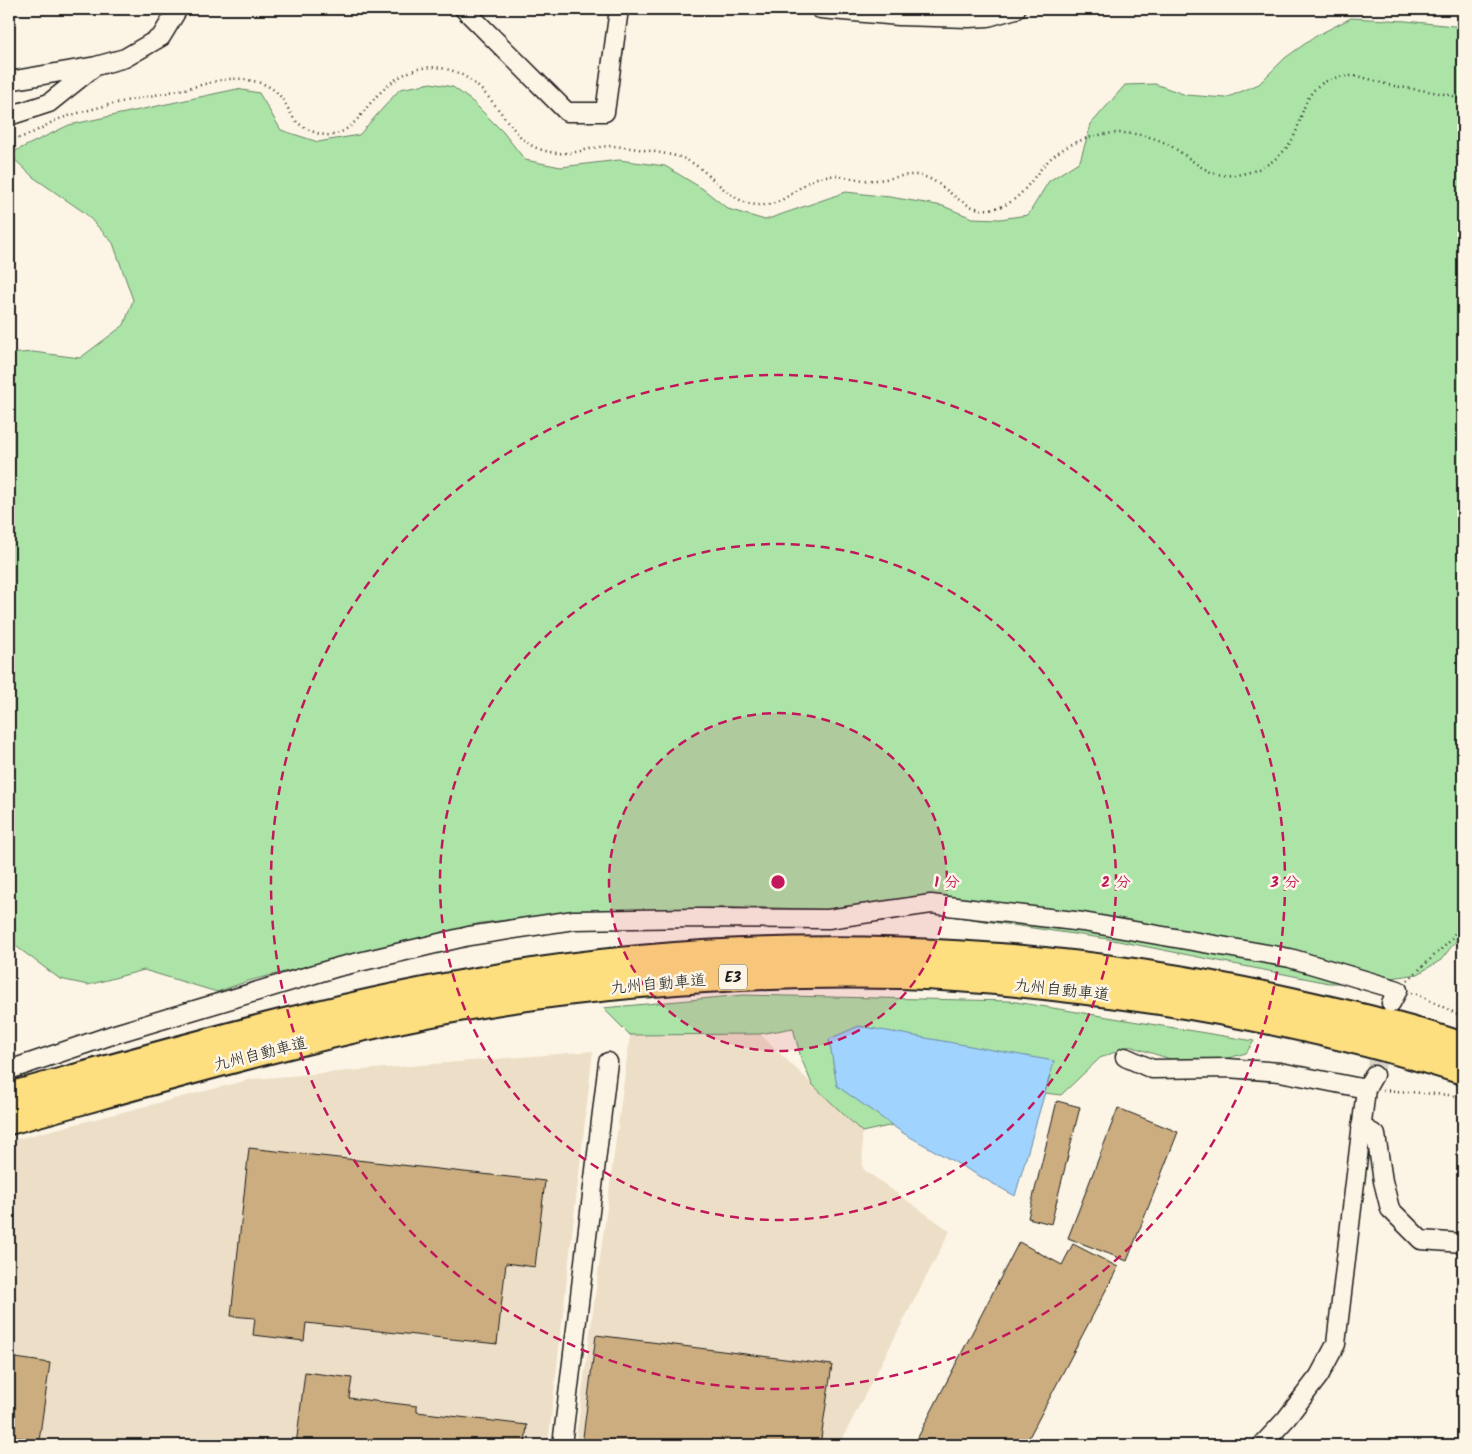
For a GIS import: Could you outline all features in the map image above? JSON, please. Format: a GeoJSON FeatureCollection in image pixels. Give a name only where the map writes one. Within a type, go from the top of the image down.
{"type":"FeatureCollection","features":[{"type":"Feature","properties":{"kind":"highway","name":"九州自動車道"},"geometry":{"type":"LineString","coordinates":[[9,1096],[332,1010],[443,987],[510,975],[611,962],[712,953],[902,951],[1020,958],[1089,966],[1227,987],[1352,1014],[1438,1037],[1463,1046]]}},
{"type":"Feature","properties":{"kind":"highway","name":"九州自動車道"},"geometry":{"type":"LineString","coordinates":[[9,1121],[218,1063],[424,1015],[507,1000],[639,983],[788,975],[903,975],[973,979],[1080,989],[1219,1010],[1292,1025],[1426,1059],[1463,1071]]}},
{"type":"Feature","properties":{"kind":"street"},"geometry":{"type":"LineString","coordinates":[[9,81],[96,66],[125,58],[161,36],[178,9]]}},
{"type":"Feature","properties":{"kind":"street"},"geometry":{"type":"LineString","coordinates":[[464,9],[567,112],[605,112],[619,9]]}},
{"type":"Feature","properties":{"kind":"street"},"geometry":{"type":"LineString","coordinates":[[820,9],[899,16],[969,18],[988,16],[1016,9]]}},
{"type":"Feature","properties":{"kind":"street"},"geometry":{"type":"LineString","coordinates":[[9,116],[48,103],[96,66]]}},
{"type":"Feature","properties":{"kind":"street"},"geometry":{"type":"LineString","coordinates":[[9,1070],[135,1028],[338,967],[469,936],[574,920],[695,918],[828,919],[932,904],[1083,922],[1290,958],[1394,996]]}},
{"type":"Feature","properties":{"kind":"street"},"geometry":{"type":"LineString","coordinates":[[1125,1057],[1152,1069],[1227,1068],[1370,1082],[1361,1126],[1336,1344],[1319,1376],[1286,1419],[1262,1445]]}},
{"type":"Feature","properties":{"kind":"street"},"geometry":{"type":"LineString","coordinates":[[562,1445],[608,1062]]}},
{"type":"Feature","properties":{"kind":"street"},"geometry":{"type":"LineString","coordinates":[[1361,1126],[1376,1136],[1383,1181],[1390,1209],[1421,1240],[1463,1243]]}},
{"type":"Feature","properties":{"kind":"path"},"geometry":{"type":"LineString","coordinates":[[9,142],[58,119],[139,98],[235,78],[260,81],[278,93],[297,122],[322,135],[336,134],[352,125],[387,86],[404,74],[426,66],[450,69],[476,84],[520,137],[534,148],[557,154],[576,153],[614,146],[683,158],[699,167],[719,186],[747,203],[765,205],[776,202],[789,197],[817,178],[837,175],[874,181],[913,175],[924,176],[934,180],[964,204],[975,208],[990,209],[1002,206],[1019,196],[1046,162],[1063,149],[1084,139],[1114,133],[1142,135],[1154,139],[1172,147],[1206,171],[1227,176],[1243,174],[1258,169],[1274,161],[1285,149],[1294,136],[1304,104],[1317,87],[1331,79],[1347,76],[1364,78],[1388,85],[1437,92],[1463,99]]}},
{"type":"Feature","properties":{"kind":"path"},"geometry":{"type":"LineString","coordinates":[[1394,996],[1450,941],[1463,920]]}},
{"type":"Feature","properties":{"kind":"path"},"geometry":{"type":"LineString","coordinates":[[1394,996],[1418,994],[1463,1016]]}},
{"type":"Feature","properties":{"kind":"path"},"geometry":{"type":"LineString","coordinates":[[1370,1082],[1463,1098]]}},
{"type":"Feature","properties":{"kind":"shaded area"},"geometry":{"type":"Polygon","coordinates":[[[760,1034],[862,1132],[863,1169],[950,1231],[839,1445],[575,1445],[630,1035],[760,1034]]]}},
{"type":"Feature","properties":{"kind":"shaded area"},"geometry":{"type":"Polygon","coordinates":[[[593,1051],[548,1445],[9,1445],[9,1141],[252,1079],[593,1051]]]}},
{"type":"Feature","properties":{"kind":"green space"},"geometry":{"type":"Polygon","coordinates":[[[1351,18],[1463,27],[1463,932],[1441,960],[1418,974],[1358,983],[1329,983],[1108,939],[930,913],[746,907],[575,912],[481,923],[248,981],[217,992],[144,970],[88,985],[60,979],[9,941],[9,354],[33,352],[80,358],[124,325],[133,300],[113,243],[85,213],[33,177],[9,154],[69,125],[237,89],[259,93],[281,130],[318,142],[359,135],[400,89],[431,83],[453,87],[473,102],[503,132],[525,160],[561,167],[619,160],[665,166],[703,189],[728,209],[765,220],[846,192],[943,206],[972,218],[1000,219],[1028,215],[1049,181],[1080,161],[1091,124],[1125,85],[1155,84],[1186,95],[1226,98],[1259,84],[1285,58],[1316,36],[1351,18]]]}},
{"type":"Feature","properties":{"kind":"green space"},"geometry":{"type":"Polygon","coordinates":[[[743,995],[1010,1001],[1254,1041],[1246,1053],[1222,1060],[1170,1059],[1130,1046],[1100,1058],[1061,1095],[1045,1093],[1054,1061],[837,1085],[893,1125],[862,1132],[812,1084],[801,1058],[793,1028],[760,1034],[630,1035],[603,1008],[743,995]]]}},
{"type":"Feature","properties":{"kind":"water"},"geometry":{"type":"Polygon","coordinates":[[[859,1026],[1054,1061],[1015,1196],[903,1133],[837,1086],[829,1039],[859,1026]]]}},
{"type":"Feature","properties":{"kind":"building"},"geometry":{"type":"Polygon","coordinates":[[[1057,1101],[1080,1107],[1051,1224],[1028,1218],[1057,1101]]]}},
{"type":"Feature","properties":{"kind":"building"},"geometry":{"type":"Polygon","coordinates":[[[1118,1108],[1178,1132],[1127,1261],[1068,1238],[1118,1108]]]}},
{"type":"Feature","properties":{"kind":"building"},"geometry":{"type":"Polygon","coordinates":[[[249,1148],[545,1181],[535,1267],[506,1263],[497,1344],[306,1323],[304,1341],[253,1335],[255,1318],[231,1316],[249,1148]]]}},
{"type":"Feature","properties":{"kind":"building"},"geometry":{"type":"Polygon","coordinates":[[[1019,1242],[1062,1265],[1073,1244],[1118,1267],[1025,1445],[914,1445],[1019,1242]]]}},
{"type":"Feature","properties":{"kind":"building"},"geometry":{"type":"Polygon","coordinates":[[[596,1335],[832,1365],[820,1445],[582,1445],[596,1335]]]}},
{"type":"Feature","properties":{"kind":"building"},"geometry":{"type":"Polygon","coordinates":[[[9,1357],[50,1363],[39,1441],[9,1436],[9,1357]]]}},
{"type":"Feature","properties":{"kind":"building"},"geometry":{"type":"Polygon","coordinates":[[[305,1372],[352,1378],[349,1398],[417,1406],[417,1412],[527,1425],[525,1445],[296,1445],[305,1372]]]}},
{"type":"Feature","properties":{"kind":"tunnel"},"geometry":{"type":"LineString","coordinates":[[1374,1075],[1383,1037]]}}]}
